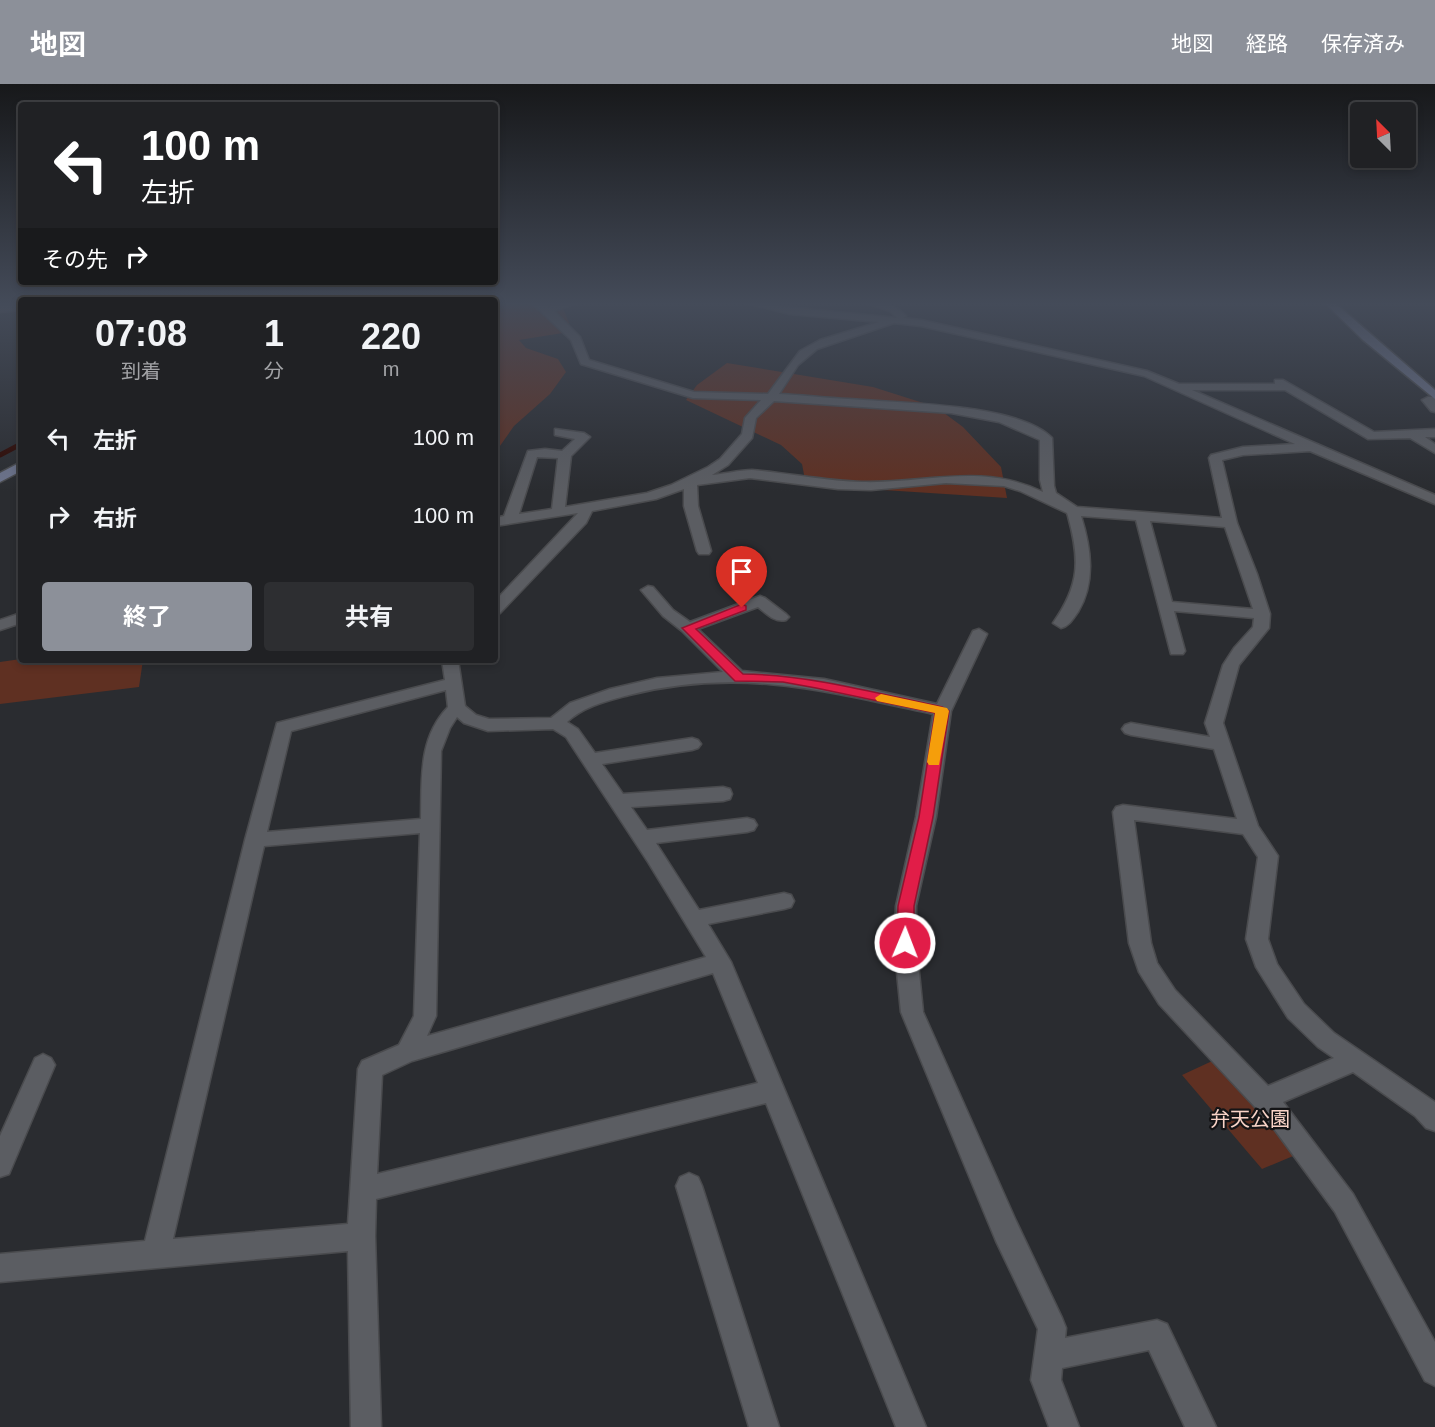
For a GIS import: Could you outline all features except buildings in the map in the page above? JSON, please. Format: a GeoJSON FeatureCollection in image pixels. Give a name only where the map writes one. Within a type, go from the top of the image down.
{"type":"FeatureCollection","features":[{"type":"Feature","properties":{"kind":"street"},"geometry":{"type":"LineString","coordinates":[[598,366],[707,397],[771,397],[931,408],[969,413],[1033,430],[1046,438],[1049,449],[1046,478],[1050,494],[1073,511],[1082,545],[1083,578],[1075,602],[1061,623]]}},
{"type":"Feature","properties":{"kind":"street"},"geometry":{"type":"LineString","coordinates":[[498,521],[587,509],[660,494],[690,482],[724,462],[734,448],[748,435],[746,426],[749,418],[771,397],[794,366]]}},
{"type":"Feature","properties":{"kind":"street"},"geometry":{"type":"LineString","coordinates":[[1110,366],[1148,374],[1435,500]]}},
{"type":"Feature","properties":{"kind":"street"},"geometry":{"type":"LineString","coordinates":[[1398,366],[1435,398]]}},
{"type":"Feature","properties":{"kind":"street"},"geometry":{"type":"LineString","coordinates":[[1174,387],[1282,384],[1372,436],[1435,433]]}},
{"type":"Feature","properties":{"kind":"street"},"geometry":{"type":"LineString","coordinates":[[1435,398],[1428,400],[1435,409]]}},
{"type":"Feature","properties":{"kind":"street"},"geometry":{"type":"LineString","coordinates":[[558,512],[566,455],[584,437],[559,432]]}},
{"type":"Feature","properties":{"kind":"street"},"geometry":{"type":"LineString","coordinates":[[1412,434],[1435,449]]}},
{"type":"Feature","properties":{"kind":"street"},"geometry":{"type":"LineString","coordinates":[[1310,447],[1243,451],[1215,458],[1230,523],[1250,574],[1262,614],[1261,628],[1240,651],[1232,665],[1214,723],[1219,744],[1249,828],[1268,856],[1257,939],[1267,967],[1296,1011],[1326,1040],[1424,1108],[1435,1119]]}},
{"type":"Feature","properties":{"kind":"street"},"geometry":{"type":"LineString","coordinates":[[510,519],[532,454],[566,455]]}},
{"type":"Feature","properties":{"kind":"street"},"geometry":{"type":"LineString","coordinates":[[0,478],[18,468]]}},
{"type":"Feature","properties":{"kind":"street"},"geometry":{"type":"LineString","coordinates":[[690,482],[750,474],[860,486],[946,479],[1005,482],[1025,488],[1073,511],[1230,523]]}},
{"type":"Feature","properties":{"kind":"street"},"geometry":{"type":"LineString","coordinates":[[690,482],[691,506],[704,551]]}},
{"type":"Feature","properties":{"kind":"street"},"geometry":{"type":"LineString","coordinates":[[498,607],[581,520],[587,509]]}},
{"type":"Feature","properties":{"kind":"street"},"geometry":{"type":"LineString","coordinates":[[1142,516],[1177,651]]}},
{"type":"Feature","properties":{"kind":"street"},"geometry":{"type":"LineString","coordinates":[[648,590],[668,613],[688,628],[739,678]]}},
{"type":"Feature","properties":{"kind":"street"},"geometry":{"type":"LineString","coordinates":[[688,628],[760,601],[781,617]]}},
{"type":"Feature","properties":{"kind":"street"},"geometry":{"type":"LineString","coordinates":[[1166,606],[1262,614]]}},
{"type":"Feature","properties":{"kind":"street"},"geometry":{"type":"LineString","coordinates":[[0,625],[18,619]]}},
{"type":"Feature","properties":{"kind":"street"},"geometry":{"type":"LineString","coordinates":[[979,634],[942,711],[926,817],[906,906],[905,943],[912,1012],[1006,1231],[1052,1328],[1046,1380],[1064,1427]]}},
{"type":"Feature","properties":{"kind":"street"},"geometry":{"type":"LineString","coordinates":[[450,663],[457,708],[470,719],[488,725],[556,723],[572,733],[720,962],[911,1427]]}},
{"type":"Feature","properties":{"kind":"street"},"geometry":{"type":"LineString","coordinates":[[556,723],[561,717],[587,702],[641,686],[688,680],[739,678],[783,679],[816,684],[942,711]]}},
{"type":"Feature","properties":{"kind":"street"},"geometry":{"type":"LineString","coordinates":[[156,1254],[283,727],[453,683]]}},
{"type":"Feature","properties":{"kind":"street"},"geometry":{"type":"LineString","coordinates":[[407,1052],[425,1016],[432,751],[438,732],[447,717],[457,708]]}},
{"type":"Feature","properties":{"kind":"street"},"geometry":{"type":"LineString","coordinates":[[1131,729],[1219,744]]}},
{"type":"Feature","properties":{"kind":"street"},"geometry":{"type":"LineString","coordinates":[[590,760],[692,744]]}},
{"type":"Feature","properties":{"kind":"street"},"geometry":{"type":"LineString","coordinates":[[617,801],[723,794]]}},
{"type":"Feature","properties":{"kind":"street"},"geometry":{"type":"LineString","coordinates":[[1249,828],[1123,812],[1140,943],[1147,966],[1167,997],[1278,1114],[1344,1203],[1435,1371]]}},
{"type":"Feature","properties":{"kind":"street"},"geometry":{"type":"LineString","coordinates":[[255,840],[431,825]]}},
{"type":"Feature","properties":{"kind":"street"},"geometry":{"type":"LineString","coordinates":[[642,838],[747,825]]}},
{"type":"Feature","properties":{"kind":"street"},"geometry":{"type":"LineString","coordinates":[[693,919],[784,901]]}},
{"type":"Feature","properties":{"kind":"street"},"geometry":{"type":"LineString","coordinates":[[366,1427],[361,1236],[370,1069],[407,1052],[720,962]]}},
{"type":"Feature","properties":{"kind":"street"},"geometry":{"type":"LineString","coordinates":[[1264,1099],[1356,1060]]}},
{"type":"Feature","properties":{"kind":"street"},"geometry":{"type":"LineString","coordinates":[[0,1165],[43,1065]]}},
{"type":"Feature","properties":{"kind":"street"},"geometry":{"type":"LineString","coordinates":[[363,1190],[773,1090]]}},
{"type":"Feature","properties":{"kind":"street"},"geometry":{"type":"LineString","coordinates":[[689,1186],[764,1427]]}},
{"type":"Feature","properties":{"kind":"street"},"geometry":{"type":"LineString","coordinates":[[0,1268],[361,1236]]}},
{"type":"Feature","properties":{"kind":"street"},"geometry":{"type":"LineString","coordinates":[[1049,1356],[1157,1334],[1202,1427]]}},
{"type":"Feature","properties":{"kind":"green space"},"geometry":{"type":"Polygon","coordinates":[[[498,366],[562,366],[566,372],[550,394],[514,426],[498,449],[498,366]]]}},
{"type":"Feature","properties":{"kind":"green space"},"geometry":{"type":"Polygon","coordinates":[[[723,366],[743,366],[873,387],[936,407],[963,427],[1001,467],[1007,498],[806,485],[802,464],[781,445],[686,400],[697,385],[723,366]]]}},
{"type":"Feature","properties":{"kind":"green space"},"geometry":{"type":"Polygon","coordinates":[[[18,659],[18,663],[143,663],[139,687],[0,704],[0,662],[18,659]]]}},
{"type":"Feature","properties":{"kind":"green space","name":"弁天公園"},"geometry":{"type":"Polygon","coordinates":[[[1223,1056],[1305,1151],[1262,1169],[1182,1075],[1223,1056]]]}},
{"type":"Feature","properties":{"kind":"waterway"},"geometry":{"type":"LineString","coordinates":[[0,455],[18,446]]}},
{"type":"Feature","properties":{"kind":"slow traffic"},"geometry":{"type":"LineString","coordinates":[[881,698],[942,711],[934,762]]}},
{"type":"Feature","properties":{"kind":"route"},"geometry":{"type":"LineString","coordinates":[[742,608],[688,628],[739,678],[783,679],[816,684],[942,711],[926,817],[906,906],[905,943]]}}]}
